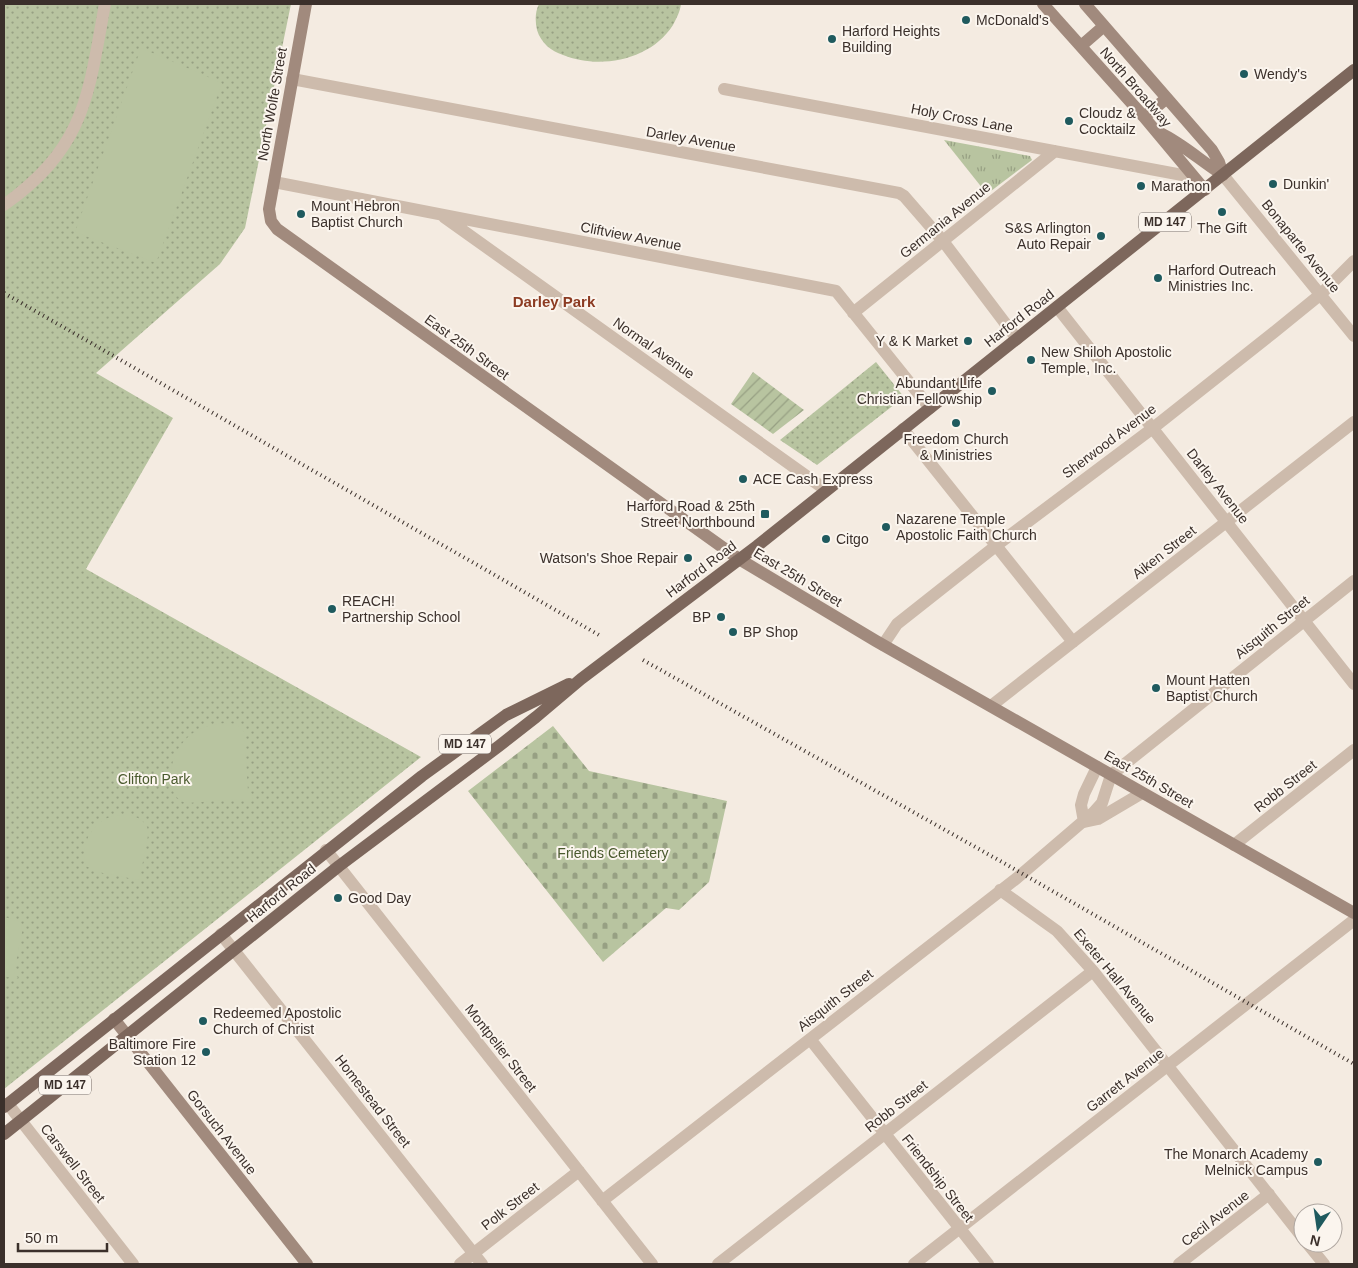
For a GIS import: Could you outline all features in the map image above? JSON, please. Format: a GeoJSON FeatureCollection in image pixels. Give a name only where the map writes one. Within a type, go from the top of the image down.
{"type":"FeatureCollection","features":[{"type":"Feature","properties":{"kind":"main road","name":"North Wolfe Street"},"geometry":{"type":"LineString","coordinates":[[269,209],[306,4]]}},
{"type":"Feature","properties":{"kind":"main road","name":"North Broadway"},"geometry":{"type":"LineString","coordinates":[[1044,4],[1144,117],[1205,190]]}},
{"type":"Feature","properties":{"kind":"main road","name":"North Broadway"},"geometry":{"type":"LineString","coordinates":[[1085,4],[1212,150],[1224,175]]}},
{"type":"Feature","properties":{"kind":"main road"},"geometry":{"type":"LineString","coordinates":[[1081,46],[1104,26]]}},
{"type":"Feature","properties":{"kind":"main road","name":"Harford Road"},"geometry":{"type":"LineString","coordinates":[[4,1134],[339,866],[536,718],[581,679],[739,559],[1354,70]]}},
{"type":"Feature","properties":{"kind":"main road"},"geometry":{"type":"LineString","coordinates":[[1144,117],[1167,98]]}},
{"type":"Feature","properties":{"kind":"main road"},"geometry":{"type":"LineString","coordinates":[[1154,130],[1177,142],[1199,160],[1224,175]]}},
{"type":"Feature","properties":{"kind":"main road","name":"East 25th Street"},"geometry":{"type":"LineString","coordinates":[[269,209],[272,221],[277,229],[289,239],[739,559],[883,645],[1354,913]]}},
{"type":"Feature","properties":{"kind":"main road","name":"Harford Road"},"geometry":{"type":"LineString","coordinates":[[6,1106],[326,850],[422,776],[506,715],[581,679]]}},
{"type":"Feature","properties":{"kind":"main road","name":"Gorsuch Avenue"},"geometry":{"type":"LineString","coordinates":[[114,1019],[307,1264]]}},
{"type":"Feature","properties":{"kind":"street"},"geometry":{"type":"LineString","coordinates":[[4,205],[47,169],[62,150],[81,114],[89,90],[104,4]]}},
{"type":"Feature","properties":{"kind":"street","name":"Darley Avenue"},"geometry":{"type":"LineString","coordinates":[[292,79],[899,193],[904,196],[943,241],[1017,339]]}},
{"type":"Feature","properties":{"kind":"street","name":"Holy Cross Lane"},"geometry":{"type":"LineString","coordinates":[[724,89],[1193,177]]}},
{"type":"Feature","properties":{"kind":"street","name":"Germania Avenue"},"geometry":{"type":"LineString","coordinates":[[853,313],[1055,151]]}},
{"type":"Feature","properties":{"kind":"street","name":"Bonaparte Avenue"},"geometry":{"type":"LineString","coordinates":[[1224,175],[1354,336]]}},
{"type":"Feature","properties":{"kind":"street","name":"Cliftview Avenue"},"geometry":{"type":"LineString","coordinates":[[274,182],[836,291],[930,408]]}},
{"type":"Feature","properties":{"kind":"street","name":"Normal Avenue"},"geometry":{"type":"LineString","coordinates":[[440,214],[826,490]]}},
{"type":"Feature","properties":{"kind":"street","name":"Sherwood Avenue"},"geometry":{"type":"LineString","coordinates":[[883,645],[897,624],[997,545],[1152,428],[1321,294],[1354,261]]}},
{"type":"Feature","properties":{"kind":"street","name":"Darley Avenue"},"geometry":{"type":"LineString","coordinates":[[1058,307],[1354,684]]}},
{"type":"Feature","properties":{"kind":"street","name":"Aiken Street"},"geometry":{"type":"LineString","coordinates":[[991,706],[1354,422]]}},
{"type":"Feature","properties":{"kind":"street"},"geometry":{"type":"LineString","coordinates":[[903,429],[1073,642]]}},
{"type":"Feature","properties":{"kind":"street","name":"Aisquith Street"},"geometry":{"type":"LineString","coordinates":[[602,1201],[1000,890],[1084,822],[1102,803],[1111,775],[1354,581]]}},
{"type":"Feature","properties":{"kind":"street","name":"Robb Street"},"geometry":{"type":"LineString","coordinates":[[1234,845],[1354,750]]}},
{"type":"Feature","properties":{"kind":"street"},"geometry":{"type":"LineString","coordinates":[[1084,822],[1081,805],[1084,794],[1097,767]]}},
{"type":"Feature","properties":{"kind":"street","name":"Aisquith Street"},"geometry":{"type":"LineString","coordinates":[[1084,822],[1098,820],[1142,792]]}},
{"type":"Feature","properties":{"kind":"street","name":"Montpelier Street"},"geometry":{"type":"LineString","coordinates":[[326,850],[652,1264]]}},
{"type":"Feature","properties":{"kind":"street","name":"Exeter Hall Avenue"},"geometry":{"type":"LineString","coordinates":[[1000,890],[1057,931],[1093,971],[1293,1225]]}},
{"type":"Feature","properties":{"kind":"street","name":"Garrett Avenue"},"geometry":{"type":"LineString","coordinates":[[914,1264],[1354,920]]}},
{"type":"Feature","properties":{"kind":"street","name":"Homestead Street"},"geometry":{"type":"LineString","coordinates":[[222,934],[482,1264]]}},
{"type":"Feature","properties":{"kind":"street","name":"Robb Street"},"geometry":{"type":"LineString","coordinates":[[718,1264],[1093,971]]}},
{"type":"Feature","properties":{"kind":"street","name":"Friendship Street"},"geometry":{"type":"LineString","coordinates":[[810,1039],[988,1264]]}},
{"type":"Feature","properties":{"kind":"street","name":"Carswell Street"},"geometry":{"type":"LineString","coordinates":[[6,1106],[21,1121],[133,1264]]}},
{"type":"Feature","properties":{"kind":"street","name":"Polk Street"},"geometry":{"type":"LineString","coordinates":[[460,1264],[579,1171]]}},
{"type":"Feature","properties":{"kind":"street","name":"Cecil Avenue"},"geometry":{"type":"LineString","coordinates":[[1179,1264],[1269,1194]]}},
{"type":"Feature","properties":{"kind":"street"},"geometry":{"type":"LineString","coordinates":[[1315,1253],[1324,1264]]}},
{"type":"Feature","properties":{"kind":"green space","name":"Clifton Park"},"geometry":{"type":"Polygon","coordinates":[[[4,4],[291,4],[245,228],[220,264],[96,373],[173,418],[86,569],[421,757],[4,1089],[4,4]]]}},
{"type":"Feature","properties":{"kind":"green space"},"geometry":{"type":"Polygon","coordinates":[[[539,4],[681,4],[673,25],[652,47],[624,59],[593,62],[559,53],[544,43],[537,30],[536,23],[536,13],[539,4]]]}},
{"type":"Feature","properties":{"kind":"green space"},"geometry":{"type":"Polygon","coordinates":[[[141,48],[222,83],[156,263],[75,232],[141,48]]]}},
{"type":"Feature","properties":{"kind":"green space"},"geometry":{"type":"Polygon","coordinates":[[[944,140],[1030,156],[1032,160],[987,194],[944,140]]]}},
{"type":"Feature","properties":{"kind":"green space"},"geometry":{"type":"Polygon","coordinates":[[[876,362],[904,397],[817,465],[780,440],[876,362]]]}},
{"type":"Feature","properties":{"kind":"green space"},"geometry":{"type":"Polygon","coordinates":[[[753,372],[804,410],[773,434],[731,404],[753,372]]]}},
{"type":"Feature","properties":{"kind":"green space"},"geometry":{"type":"Polygon","coordinates":[[[226,723],[237,724],[244,732],[248,791],[253,795],[252,801],[247,803],[242,799],[187,803],[180,800],[176,796],[171,783],[173,760],[179,748],[188,737],[197,731],[209,726],[226,723]]]}},
{"type":"Feature","properties":{"kind":"green space","name":"Friends Cemetery"},"geometry":{"type":"Polygon","coordinates":[[[553,726],[589,771],[727,801],[709,882],[679,910],[666,908],[603,962],[468,791],[553,726]]]}},
{"type":"Feature","properties":{"kind":"green space"},"geometry":{"type":"Polygon","coordinates":[[[130,815],[143,822],[148,830],[139,880],[98,872],[86,866],[84,851],[88,837],[97,825],[110,817],[130,815]]]}},
{"type":"Feature","properties":{"kind":"green space"},"geometry":{"type":"Polygon","coordinates":[[[4,917],[21,922],[22,932],[14,973],[18,978],[14,981],[4,976],[4,917]]]}},
{"type":"Feature","properties":{"kind":"railway"},"geometry":{"type":"LineString","coordinates":[[4,293],[599,635]]}},
{"type":"Feature","properties":{"kind":"railway"},"geometry":{"type":"LineString","coordinates":[[643,660],[1002,862],[1354,1064]]}},
{"type":"Feature","properties":{"kind":"place","name":"McDonald's"},"geometry":{"type":"Point","coordinates":[966,20]}},
{"type":"Feature","properties":{"kind":"place","name":"Harford Heights Building"},"geometry":{"type":"Point","coordinates":[832,39]}},
{"type":"Feature","properties":{"kind":"place","name":"Wendy's"},"geometry":{"type":"Point","coordinates":[1244,74]}},
{"type":"Feature","properties":{"kind":"place","name":"Cloudz & Cocktailz"},"geometry":{"type":"Point","coordinates":[1069,121]}},
{"type":"Feature","properties":{"kind":"place","name":"Dunkin'"},"geometry":{"type":"Point","coordinates":[1273,184]}},
{"type":"Feature","properties":{"kind":"place","name":"Marathon"},"geometry":{"type":"Point","coordinates":[1141,186]}},
{"type":"Feature","properties":{"kind":"place","name":"The Gift"},"geometry":{"type":"Point","coordinates":[1222,212]}},
{"type":"Feature","properties":{"kind":"place","name":"Mount Hebron Baptist Church"},"geometry":{"type":"Point","coordinates":[301,214]}},
{"type":"Feature","properties":{"kind":"place","name":"S&S Arlington Auto Repair"},"geometry":{"type":"Point","coordinates":[1101,236]}},
{"type":"Feature","properties":{"kind":"place","name":"Harford Outreach Ministries Inc."},"geometry":{"type":"Point","coordinates":[1158,278]}},
{"type":"Feature","properties":{"kind":"place","name":"Y & K Market"},"geometry":{"type":"Point","coordinates":[968,341]}},
{"type":"Feature","properties":{"kind":"place","name":"New Shiloh Apostolic Temple, Inc."},"geometry":{"type":"Point","coordinates":[1031,360]}},
{"type":"Feature","properties":{"kind":"place","name":"Abundant Life Christian Fellowship"},"geometry":{"type":"Point","coordinates":[992,391]}},
{"type":"Feature","properties":{"kind":"place","name":"Freedom Church & Ministries"},"geometry":{"type":"Point","coordinates":[956,423]}},
{"type":"Feature","properties":{"kind":"place","name":"ACE Cash Express"},"geometry":{"type":"Point","coordinates":[743,479]}},
{"type":"Feature","properties":{"kind":"place","name":"Harford Road & 25th Street Northbound"},"geometry":{"type":"Point","coordinates":[765,514]}},
{"type":"Feature","properties":{"kind":"place","name":"Nazarene Temple Apostolic Faith Church"},"geometry":{"type":"Point","coordinates":[886,527]}},
{"type":"Feature","properties":{"kind":"place","name":"Citgo"},"geometry":{"type":"Point","coordinates":[826,539]}},
{"type":"Feature","properties":{"kind":"place","name":"Watson's Shoe Repair"},"geometry":{"type":"Point","coordinates":[688,558]}},
{"type":"Feature","properties":{"kind":"place","name":"REACH! Partnership School"},"geometry":{"type":"Point","coordinates":[332,609]}},
{"type":"Feature","properties":{"kind":"place","name":"BP"},"geometry":{"type":"Point","coordinates":[721,617]}},
{"type":"Feature","properties":{"kind":"place","name":"BP Shop"},"geometry":{"type":"Point","coordinates":[733,632]}},
{"type":"Feature","properties":{"kind":"place","name":"Mount Hatten Baptist Church"},"geometry":{"type":"Point","coordinates":[1156,688]}},
{"type":"Feature","properties":{"kind":"place","name":"Good Day"},"geometry":{"type":"Point","coordinates":[338,898]}},
{"type":"Feature","properties":{"kind":"place","name":"Redeemed Apostolic Church of Christ"},"geometry":{"type":"Point","coordinates":[203,1021]}},
{"type":"Feature","properties":{"kind":"place","name":"Baltimore Fire Station 12"},"geometry":{"type":"Point","coordinates":[206,1052]}},
{"type":"Feature","properties":{"kind":"place","name":"The Monarch Academy Melnick Campus"},"geometry":{"type":"Point","coordinates":[1318,1162]}},
{"type":"Feature","properties":{"kind":"district","name":"Darley Park"},"geometry":{"type":"Point","coordinates":[554,301]}}]}
